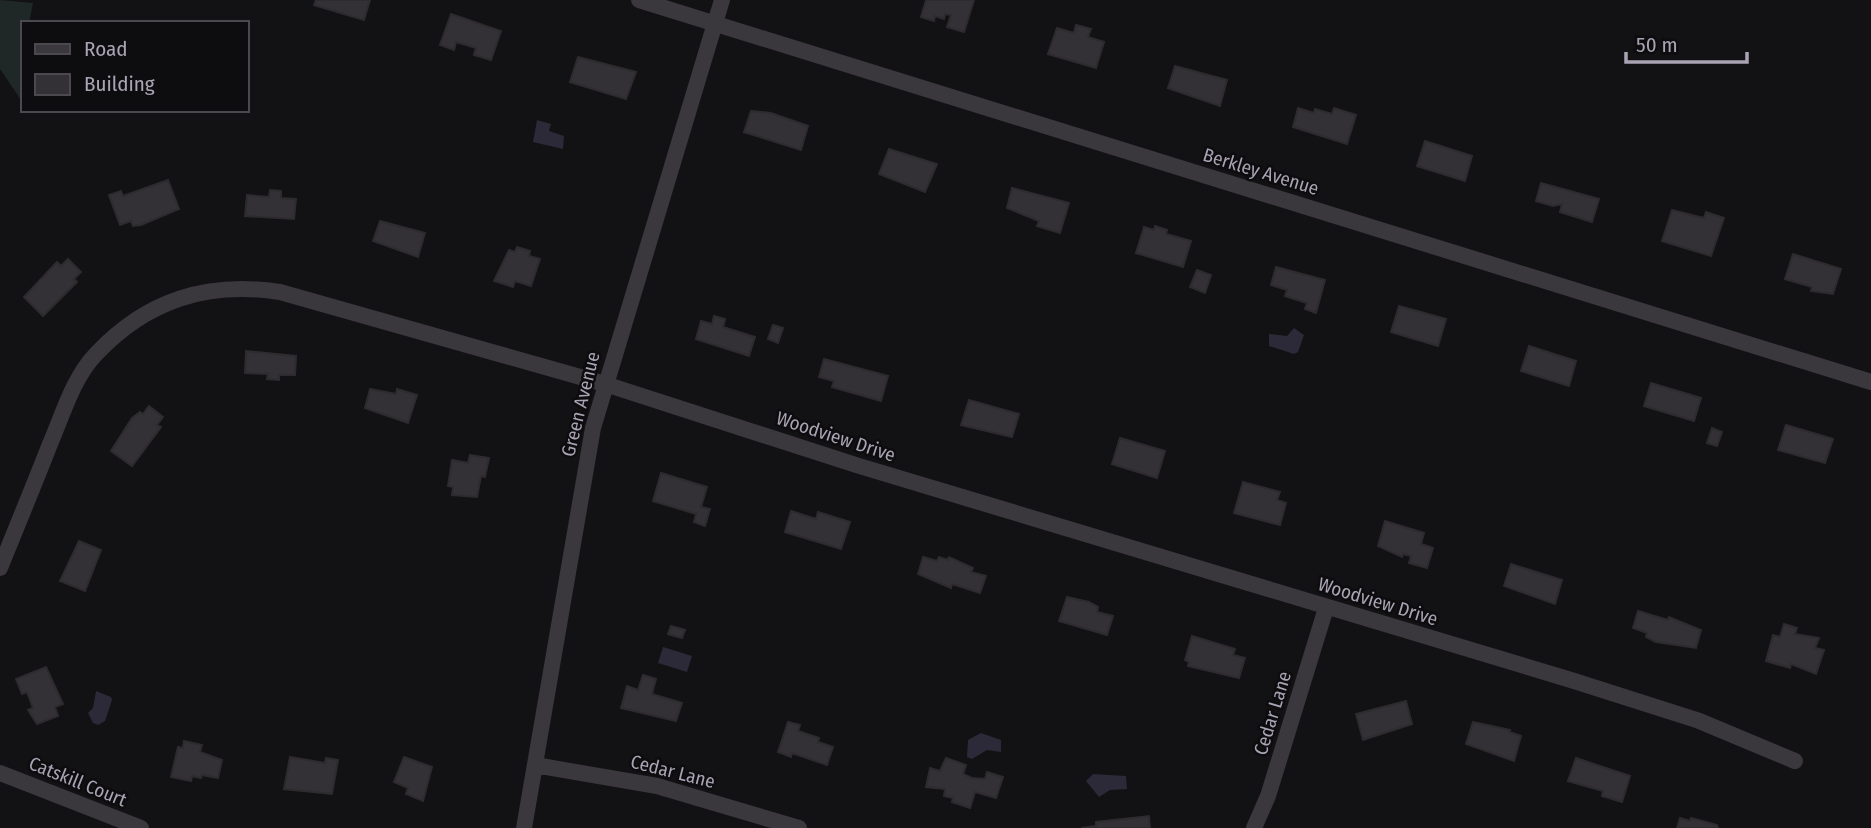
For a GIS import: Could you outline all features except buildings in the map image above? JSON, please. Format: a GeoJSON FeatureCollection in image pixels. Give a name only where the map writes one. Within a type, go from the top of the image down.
{"type":"FeatureCollection","features":[{"type":"Feature","properties":{"kind":"street","name":"Berkley Avenue"},"geometry":{"type":"LineString","coordinates":[[639,0],[1871,382]]}},
{"type":"Feature","properties":{"kind":"street","name":"Green Avenue"},"geometry":{"type":"LineString","coordinates":[[524,828],[593,428],[722,0]]}},
{"type":"Feature","properties":{"kind":"street","name":"Woodview Drive"},"geometry":{"type":"LineString","coordinates":[[0,568],[72,389],[95,355],[150,311],[183,295],[250,287],[280,292],[606,384],[856,465],[1697,720],[1795,761]]}},
{"type":"Feature","properties":{"kind":"street","name":"Cedar Lane"},"geometry":{"type":"LineString","coordinates":[[1254,828],[1268,796],[1325,608]]}},
{"type":"Feature","properties":{"kind":"street","name":"Cedar Lane"},"geometry":{"type":"LineString","coordinates":[[535,765],[657,786],[799,828]]}},
{"type":"Feature","properties":{"kind":"street","name":"Catskill Court"},"geometry":{"type":"LineString","coordinates":[[0,773],[141,828]]}},
{"type":"Feature","properties":{"kind":"shaded area"},"geometry":{"type":"Polygon","coordinates":[[[0,0],[33,3],[29,21],[21,21],[21,100],[0,69],[0,0]]]}},
{"type":"Feature","properties":{"kind":"shaded area"},"geometry":{"type":"Polygon","coordinates":[[[537,120],[551,124],[549,131],[564,136],[563,149],[533,142],[537,120]]]}},
{"type":"Feature","properties":{"kind":"shaded area"},"geometry":{"type":"Polygon","coordinates":[[[1294,328],[1304,335],[1298,352],[1294,354],[1269,346],[1269,334],[1287,336],[1294,328]]]}},
{"type":"Feature","properties":{"kind":"shaded area"},"geometry":{"type":"Polygon","coordinates":[[[663,647],[692,656],[687,672],[658,663],[663,647]]]}},
{"type":"Feature","properties":{"kind":"shaded area"},"geometry":{"type":"Polygon","coordinates":[[[96,691],[111,697],[112,700],[105,721],[98,725],[93,723],[88,713],[93,708],[96,691]]]}},
{"type":"Feature","properties":{"kind":"shaded area"},"geometry":{"type":"Polygon","coordinates":[[[981,733],[1001,740],[1001,752],[987,750],[972,759],[967,757],[968,740],[981,733]]]}},
{"type":"Feature","properties":{"kind":"shaded area"},"geometry":{"type":"Polygon","coordinates":[[[1093,774],[1126,776],[1127,789],[1110,790],[1099,797],[1086,781],[1093,774]]]}}]}
